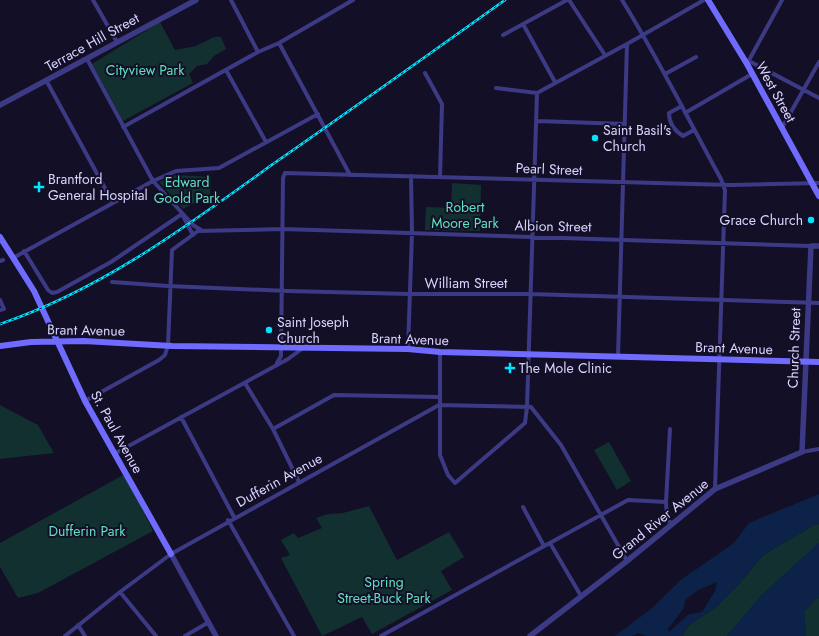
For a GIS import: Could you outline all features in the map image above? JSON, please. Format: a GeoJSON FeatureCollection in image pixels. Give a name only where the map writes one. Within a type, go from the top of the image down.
{"type":"FeatureCollection","features":[{"type":"Feature","properties":{"kind":"main road","name":"West Street"},"geometry":{"type":"LineString","coordinates":[[708,0],[748,62],[752,74],[782,128],[816,184],[819,196]]}},
{"type":"Feature","properties":{"kind":"main road","name":"St. Paul Avenue"},"geometry":{"type":"LineString","coordinates":[[0,238],[34,291],[86,401],[114,454],[171,554]]}},
{"type":"Feature","properties":{"kind":"main road","name":"Brant Avenue"},"geometry":{"type":"LineString","coordinates":[[0,346],[57,341],[281,348],[408,349],[440,352],[529,355],[819,362]]}},
{"type":"Feature","properties":{"kind":"street"},"geometry":{"type":"LineString","coordinates":[[93,0],[116,42]]}},
{"type":"Feature","properties":{"kind":"street","name":"Terrace Hill Street"},"geometry":{"type":"LineString","coordinates":[[0,105],[196,0]]}},
{"type":"Feature","properties":{"kind":"street"},"geometry":{"type":"LineString","coordinates":[[231,0],[258,52]]}},
{"type":"Feature","properties":{"kind":"street"},"geometry":{"type":"LineString","coordinates":[[123,127],[258,52],[279,43],[353,0]]}},
{"type":"Feature","properties":{"kind":"street"},"geometry":{"type":"LineString","coordinates":[[503,35],[568,0],[605,55]]}},
{"type":"Feature","properties":{"kind":"street"},"geometry":{"type":"LineString","coordinates":[[622,0],[665,74],[725,190],[715,489]]}},
{"type":"Feature","properties":{"kind":"street"},"geometry":{"type":"LineString","coordinates":[[496,88],[537,93],[704,0]]}},
{"type":"Feature","properties":{"kind":"street"},"geometry":{"type":"LineString","coordinates":[[782,0],[748,62],[819,98]]}},
{"type":"Feature","properties":{"kind":"street"},"geometry":{"type":"LineString","coordinates":[[523,24],[555,82]]}},
{"type":"Feature","properties":{"kind":"street"},"geometry":{"type":"LineString","coordinates":[[279,43],[350,175]]}},
{"type":"Feature","properties":{"kind":"street"},"geometry":{"type":"LineString","coordinates":[[618,357],[627,44]]}},
{"type":"Feature","properties":{"kind":"street"},"geometry":{"type":"LineString","coordinates":[[665,74],[696,57]]}},
{"type":"Feature","properties":{"kind":"street"},"geometry":{"type":"LineString","coordinates":[[87,59],[153,181],[182,214],[193,225],[201,230]]}},
{"type":"Feature","properties":{"kind":"street"},"geometry":{"type":"LineString","coordinates":[[782,128],[819,62]]}},
{"type":"Feature","properties":{"kind":"street"},"geometry":{"type":"LineString","coordinates":[[226,70],[266,142]]}},
{"type":"Feature","properties":{"kind":"street"},"geometry":{"type":"LineString","coordinates":[[425,73],[442,104],[440,177]]}},
{"type":"Feature","properties":{"kind":"street"},"geometry":{"type":"LineString","coordinates":[[685,112],[752,74]]}},
{"type":"Feature","properties":{"kind":"street"},"geometry":{"type":"LineString","coordinates":[[46,80],[113,202]]}},
{"type":"Feature","properties":{"kind":"street"},"geometry":{"type":"LineString","coordinates":[[440,352],[440,455],[448,475],[455,484],[524,423],[527,406],[537,93]]}},
{"type":"Feature","properties":{"kind":"street"},"geometry":{"type":"LineString","coordinates":[[682,106],[670,113],[669,119],[676,132],[683,136],[694,130]]}},
{"type":"Feature","properties":{"kind":"street"},"geometry":{"type":"LineString","coordinates":[[13,258],[153,181],[176,171],[219,168],[318,114]]}},
{"type":"Feature","properties":{"kind":"street"},"geometry":{"type":"LineString","coordinates":[[537,121],[625,124]]}},
{"type":"Feature","properties":{"kind":"street","name":"Pearl Street"},"geometry":{"type":"LineString","coordinates":[[283,229],[283,178],[285,173],[623,182],[816,184]]}},
{"type":"Feature","properties":{"kind":"street"},"geometry":{"type":"LineString","coordinates":[[408,349],[412,233],[410,176]]}},
{"type":"Feature","properties":{"kind":"street"},"geometry":{"type":"LineString","coordinates":[[24,251],[48,290],[52,293],[57,292],[111,262],[182,214]]}},
{"type":"Feature","properties":{"kind":"street"},"geometry":{"type":"LineString","coordinates":[[182,214],[192,235]]}},
{"type":"Feature","properties":{"kind":"street"},"geometry":{"type":"LineString","coordinates":[[277,363],[281,356],[283,229]]}},
{"type":"Feature","properties":{"kind":"street","name":"Albion Street"},"geometry":{"type":"LineString","coordinates":[[169,286],[172,250],[201,230],[283,229],[819,246]]}},
{"type":"Feature","properties":{"kind":"street","name":"Church Street"},"geometry":{"type":"LineString","coordinates":[[802,452],[811,246]]}},
{"type":"Feature","properties":{"kind":"street","name":"William Street"},"geometry":{"type":"LineString","coordinates":[[112,282],[283,291],[620,296],[819,303]]}},
{"type":"Feature","properties":{"kind":"street"},"geometry":{"type":"LineString","coordinates":[[86,401],[159,360],[165,355],[168,345],[169,286]]}},
{"type":"Feature","properties":{"kind":"street"},"geometry":{"type":"LineString","coordinates":[[0,300],[4,309],[0,310]]}},
{"type":"Feature","properties":{"kind":"street"},"geometry":{"type":"LineString","coordinates":[[114,454],[245,383],[277,363],[288,359],[303,348]]}},
{"type":"Feature","properties":{"kind":"street"},"geometry":{"type":"LineString","coordinates":[[245,383],[273,429],[299,482]]}},
{"type":"Feature","properties":{"kind":"street"},"geometry":{"type":"LineString","coordinates":[[273,429],[334,395],[439,397]]}},
{"type":"Feature","properties":{"kind":"street","name":"Dufferin Avenue"},"geometry":{"type":"LineString","coordinates":[[65,636],[171,554],[228,520],[439,405],[527,406]]}},
{"type":"Feature","properties":{"kind":"street"},"geometry":{"type":"LineString","coordinates":[[527,406],[531,407],[561,445],[627,561]]}},
{"type":"Feature","properties":{"kind":"street"},"geometry":{"type":"LineString","coordinates":[[181,417],[234,517]]}},
{"type":"Feature","properties":{"kind":"street"},"geometry":{"type":"LineString","coordinates":[[670,429],[666,502],[667,518],[672,525]]}},
{"type":"Feature","properties":{"kind":"street","name":"Grand River Avenue"},"geometry":{"type":"LineString","coordinates":[[530,636],[627,561],[715,489],[802,452],[819,450]]}},
{"type":"Feature","properties":{"kind":"street"},"geometry":{"type":"LineString","coordinates":[[381,636],[628,500],[666,502]]}},
{"type":"Feature","properties":{"kind":"street"},"geometry":{"type":"LineString","coordinates":[[523,507],[544,546]]}},
{"type":"Feature","properties":{"kind":"street"},"geometry":{"type":"LineString","coordinates":[[228,520],[294,636]]}},
{"type":"Feature","properties":{"kind":"street"},"geometry":{"type":"LineString","coordinates":[[550,544],[581,596]]}},
{"type":"Feature","properties":{"kind":"street","name":"St. Paul Avenue"},"geometry":{"type":"LineString","coordinates":[[171,554],[216,636]]}},
{"type":"Feature","properties":{"kind":"street"},"geometry":{"type":"LineString","coordinates":[[120,592],[156,636]]}},
{"type":"Feature","properties":{"kind":"street"},"geometry":{"type":"LineString","coordinates":[[185,636],[209,622]]}},
{"type":"Feature","properties":{"kind":"street"},"geometry":{"type":"LineString","coordinates":[[78,625],[85,636]]}},
{"type":"Feature","properties":{"kind":"green space","name":"Cityview Park"},"geometry":{"type":"Polygon","coordinates":[[[160,22],[175,50],[196,46],[214,37],[221,37],[226,49],[214,56],[207,64],[197,66],[189,74],[193,83],[123,121],[92,64],[160,22]]]}},
{"type":"Feature","properties":{"kind":"green space","name":"Edward Goold Park"},"geometry":{"type":"Polygon","coordinates":[[[176,175],[211,177],[210,195],[183,209],[159,182],[176,175]]]}},
{"type":"Feature","properties":{"kind":"green space","name":"Robert Moore Park"},"geometry":{"type":"Polygon","coordinates":[[[452,183],[481,185],[480,231],[425,230],[426,207],[451,208],[452,183]]]}},
{"type":"Feature","properties":{"kind":"green space"},"geometry":{"type":"Polygon","coordinates":[[[0,405],[38,425],[54,453],[0,459],[0,405]]]}},
{"type":"Feature","properties":{"kind":"green space"},"geometry":{"type":"Polygon","coordinates":[[[609,442],[631,481],[617,490],[594,450],[609,442]]]}},
{"type":"Feature","properties":{"kind":"green space","name":"Dufferin Park"},"geometry":{"type":"Polygon","coordinates":[[[125,474],[153,531],[38,593],[18,598],[0,567],[0,543],[125,474]]]}},
{"type":"Feature","properties":{"kind":"green space","name":"Spring Street-Buck Park"},"geometry":{"type":"Polygon","coordinates":[[[369,506],[397,560],[449,532],[464,557],[441,571],[452,590],[372,634],[362,617],[322,636],[281,558],[290,555],[281,540],[294,533],[298,538],[322,528],[316,518],[328,514],[343,513],[369,506]]]}},
{"type":"Feature","properties":{"kind":"green space"},"geometry":{"type":"Polygon","coordinates":[[[819,524],[819,543],[761,596],[727,636],[682,636],[689,625],[716,607],[738,585],[763,555],[814,525],[819,524]]]}},
{"type":"Feature","properties":{"kind":"green space"},"geometry":{"type":"Polygon","coordinates":[[[819,598],[819,636],[806,636],[804,612],[815,599],[819,598]]]}},
{"type":"Feature","properties":{"kind":"water"},"geometry":{"type":"Polygon","coordinates":[[[819,494],[819,524],[814,525],[763,555],[738,585],[716,607],[689,625],[682,636],[646,636],[638,633],[632,636],[615,636],[652,608],[682,579],[734,543],[749,523],[819,494]],[[717,582],[698,590],[685,600],[684,608],[668,629],[669,632],[689,614],[702,612],[715,591],[717,582]]]}},
{"type":"Feature","properties":{"kind":"water"},"geometry":{"type":"Polygon","coordinates":[[[819,543],[819,598],[815,599],[804,612],[806,636],[727,636],[761,596],[819,543]]]}},
{"type":"Feature","properties":{"kind":"railway"},"geometry":{"type":"LineString","coordinates":[[0,324],[37,310],[108,275],[175,233],[505,0]]}},
{"type":"Feature","properties":{"kind":"place","name":"Saint Basil's Church"},"geometry":{"type":"Point","coordinates":[595,138]}},
{"type":"Feature","properties":{"kind":"place","name":"Brantford General Hospital"},"geometry":{"type":"Point","coordinates":[39,187]}},
{"type":"Feature","properties":{"kind":"place","name":"Grace Church"},"geometry":{"type":"Point","coordinates":[811,220]}},
{"type":"Feature","properties":{"kind":"place","name":"Saint Joseph Church"},"geometry":{"type":"Point","coordinates":[269,330]}},
{"type":"Feature","properties":{"kind":"place","name":"The Mole Clinic"},"geometry":{"type":"Point","coordinates":[510,368]}}]}
